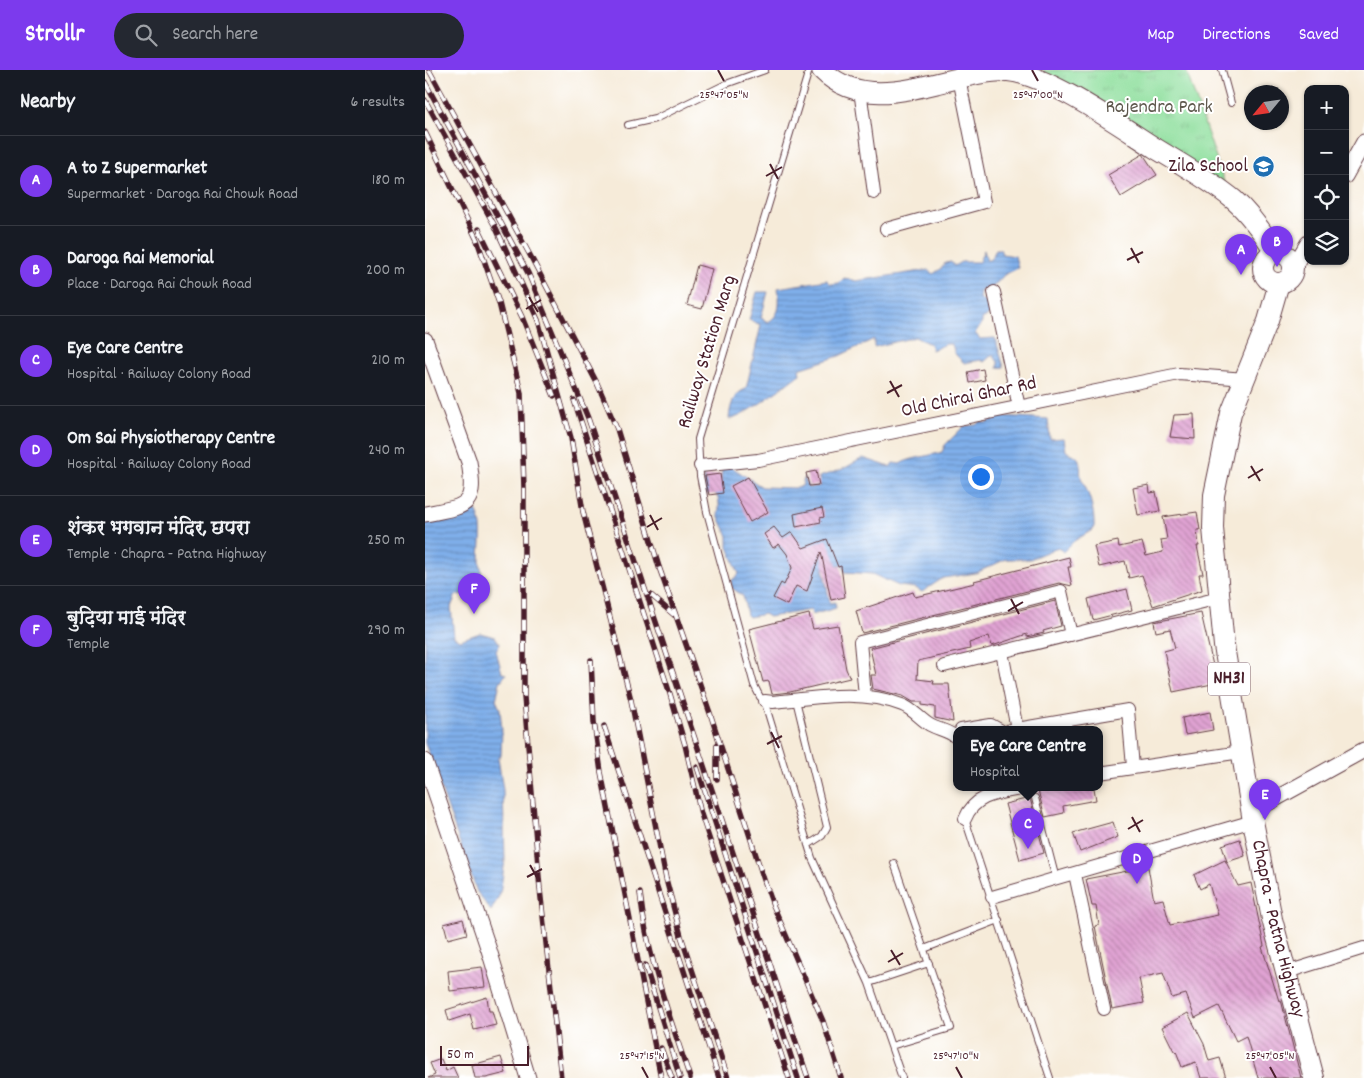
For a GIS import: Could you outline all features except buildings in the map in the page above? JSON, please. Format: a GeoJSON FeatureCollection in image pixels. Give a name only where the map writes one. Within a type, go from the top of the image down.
{"type":"FeatureCollection","features":[{"type":"Feature","properties":{"kind":"highway"},"geometry":{"type":"LineString","coordinates":[[822,70],[842,83],[860,90],[903,90],[959,78],[1007,71],[1029,76],[1043,76],[1233,200],[1266,236],[1276,253]]}},
{"type":"Feature","properties":{"kind":"highway"},"geometry":{"type":"LineString","coordinates":[[1279,283],[1266,277],[1263,267],[1267,258],[1276,253],[1288,256],[1293,268]]}},
{"type":"Feature","properties":{"kind":"highway","name":"NH31"},"geometry":{"type":"LineString","coordinates":[[1279,283],[1291,277],[1293,268]]}},
{"type":"Feature","properties":{"kind":"highway","name":"Chapra - Patna Highway"},"geometry":{"type":"LineString","coordinates":[[1279,283],[1269,321],[1231,412],[1215,496],[1213,528],[1225,654],[1241,752],[1272,918],[1314,1078]]}},
{"type":"Feature","properties":{"kind":"street"},"geometry":{"type":"LineString","coordinates":[[886,229],[985,202],[959,78]]}},
{"type":"Feature","properties":{"kind":"street"},"geometry":{"type":"LineString","coordinates":[[860,90],[874,193]]}},
{"type":"Feature","properties":{"kind":"street"},"geometry":{"type":"LineString","coordinates":[[1346,175],[1364,142]]}},
{"type":"Feature","properties":{"kind":"street"},"geometry":{"type":"LineString","coordinates":[[1293,268],[1304,250]]}},
{"type":"Feature","properties":{"kind":"street"},"geometry":{"type":"LineString","coordinates":[[994,292],[1019,407]]}},
{"type":"Feature","properties":{"kind":"street"},"geometry":{"type":"LineString","coordinates":[[425,340],[469,462],[472,493],[466,503],[452,509],[425,514]]}},
{"type":"Feature","properties":{"kind":"street","name":"Old Chirai Ghar Rd"},"geometry":{"type":"LineString","coordinates":[[700,466],[758,460],[1179,374],[1246,379]]}},
{"type":"Feature","properties":{"kind":"street"},"geometry":{"type":"LineString","coordinates":[[865,696],[860,642],[1061,590],[1071,636]]}},
{"type":"Feature","properties":{"kind":"street"},"geometry":{"type":"LineString","coordinates":[[944,666],[1219,598]]}},
{"type":"Feature","properties":{"kind":"street"},"geometry":{"type":"LineString","coordinates":[[1002,652],[1012,726]]}},
{"type":"Feature","properties":{"kind":"street"},"geometry":{"type":"LineString","coordinates":[[765,700],[796,700],[843,695],[865,696],[902,705],[931,725],[953,732]]}},
{"type":"Feature","properties":{"kind":"street"},"geometry":{"type":"LineString","coordinates":[[1073,725],[1128,710],[1133,768]]}},
{"type":"Feature","properties":{"kind":"street"},"geometry":{"type":"LineString","coordinates":[[992,898],[1075,874],[1253,816],[1364,750]]}},
{"type":"Feature","properties":{"kind":"street"},"geometry":{"type":"LineString","coordinates":[[1103,772],[1241,752]]}},
{"type":"Feature","properties":{"kind":"street"},"geometry":{"type":"LineString","coordinates":[[425,761],[489,950],[528,1078]]}},
{"type":"Feature","properties":{"kind":"street"},"geometry":{"type":"LineString","coordinates":[[965,819],[970,808],[990,791]]}},
{"type":"Feature","properties":{"kind":"street"},"geometry":{"type":"LineString","coordinates":[[1075,874],[1104,1009]]}},
{"type":"Feature","properties":{"kind":"street"},"geometry":{"type":"LineString","coordinates":[[1287,972],[1364,948]]}},
{"type":"Feature","properties":{"kind":"lane"},"geometry":{"type":"LineString","coordinates":[[628,125],[655,120],[726,84],[765,70]]}},
{"type":"Feature","properties":{"kind":"lane","name":"Railway Station Marg"},"geometry":{"type":"LineString","coordinates":[[809,70],[734,325],[700,428],[698,439],[701,488],[754,685],[765,700],[808,845],[869,983],[902,1078]]}},
{"type":"Feature","properties":{"kind":"lane"},"geometry":{"type":"LineString","coordinates":[[1222,70],[1231,103]]}},
{"type":"Feature","properties":{"kind":"lane"},"geometry":{"type":"LineString","coordinates":[[796,700],[827,828],[823,836],[808,845]]}},
{"type":"Feature","properties":{"kind":"lane"},"geometry":{"type":"LineString","coordinates":[[1035,798],[1056,879]]}},
{"type":"Feature","properties":{"kind":"lane"},"geometry":{"type":"LineString","coordinates":[[965,819],[1050,1078]]}},
{"type":"Feature","properties":{"kind":"lane"},"geometry":{"type":"LineString","coordinates":[[891,1046],[951,1028],[894,863]]}},
{"type":"Feature","properties":{"kind":"lane"},"geometry":{"type":"LineString","coordinates":[[924,949],[999,920]]}},
{"type":"Feature","properties":{"kind":"lane"},"geometry":{"type":"LineString","coordinates":[[869,983],[929,963]]}},
{"type":"Feature","properties":{"kind":"green space","name":"Rajendra Park"},"geometry":{"type":"Polygon","coordinates":[[[1043,70],[1186,70],[1229,196],[1046,81],[1043,70]]]}},
{"type":"Feature","properties":{"kind":"water"},"geometry":{"type":"Polygon","coordinates":[[[996,249],[1000,249],[1002,254],[1015,256],[1018,268],[1004,275],[991,289],[980,291],[979,298],[988,304],[992,313],[982,319],[982,323],[975,333],[980,339],[995,338],[1004,367],[997,368],[999,364],[993,354],[984,362],[981,360],[964,363],[955,354],[952,344],[946,344],[932,350],[930,344],[915,337],[874,347],[874,339],[839,356],[799,369],[800,374],[765,400],[744,414],[729,419],[731,405],[735,397],[746,389],[761,325],[749,320],[757,292],[768,292],[761,318],[768,322],[775,316],[779,308],[778,288],[827,280],[831,284],[839,283],[844,278],[856,281],[928,270],[933,274],[942,268],[945,263],[951,262],[954,266],[961,262],[979,262],[984,250],[987,261],[992,258],[996,249]]]}},
{"type":"Feature","properties":{"kind":"water"},"geometry":{"type":"Polygon","coordinates":[[[1003,416],[1048,419],[1050,439],[1064,438],[1066,451],[1076,457],[1080,463],[1081,477],[1093,510],[1094,529],[1074,541],[1063,552],[1058,547],[1030,559],[1006,559],[976,573],[943,578],[922,592],[916,588],[899,586],[872,574],[845,572],[843,565],[823,569],[830,603],[835,602],[836,608],[812,615],[811,610],[769,617],[764,614],[749,617],[747,615],[743,596],[732,588],[731,581],[739,574],[728,547],[728,536],[718,515],[718,498],[712,492],[705,495],[702,470],[718,468],[704,475],[706,483],[721,480],[722,469],[730,466],[762,487],[797,488],[802,486],[804,477],[808,488],[820,486],[819,477],[843,469],[863,458],[890,467],[893,463],[900,464],[908,460],[942,452],[945,445],[964,426],[976,425],[980,421],[985,423],[1003,416]]]}},
{"type":"Feature","properties":{"kind":"water"},"geometry":{"type":"Polygon","coordinates":[[[470,509],[476,510],[479,516],[482,583],[473,593],[456,595],[451,607],[454,637],[460,640],[480,633],[495,637],[500,644],[496,651],[502,673],[506,674],[500,682],[496,700],[500,709],[502,730],[501,756],[498,758],[503,790],[505,860],[500,894],[491,911],[477,892],[425,743],[425,519],[449,517],[470,509]]]}},
{"type":"Feature","properties":{"kind":"railway"},"geometry":{"type":"LineString","coordinates":[[429,70],[597,383],[617,429],[659,567],[711,716],[763,877],[773,905],[823,1021],[841,1078]]}},
{"type":"Feature","properties":{"kind":"railway"},"geometry":{"type":"LineString","coordinates":[[425,82],[528,273],[588,418],[808,1078]]}},
{"type":"Feature","properties":{"kind":"railway"},"geometry":{"type":"LineString","coordinates":[[425,100],[496,228],[538,320],[571,438],[583,512],[631,700],[666,879],[681,936],[728,1078]]}},
{"type":"Feature","properties":{"kind":"railway"},"geometry":{"type":"LineString","coordinates":[[425,132],[477,240],[499,303],[521,393],[524,489],[524,697],[540,889],[561,1078]]}},
{"type":"Feature","properties":{"kind":"railway"},"geometry":{"type":"LineString","coordinates":[[479,229],[522,317],[554,396]]}},
{"type":"Feature","properties":{"kind":"railway"},"geometry":{"type":"LineString","coordinates":[[574,400],[670,694],[685,745],[701,814],[789,1078]]}},
{"type":"Feature","properties":{"kind":"railway"},"geometry":{"type":"LineString","coordinates":[[651,595],[674,615]]}},
{"type":"Feature","properties":{"kind":"railway"},"geometry":{"type":"LineString","coordinates":[[591,660],[594,722],[601,772],[661,1078]]}},
{"type":"Feature","properties":{"kind":"railway"},"geometry":{"type":"LineString","coordinates":[[604,726],[719,1078]]}},
{"type":"Feature","properties":{"kind":"railway"},"geometry":{"type":"LineString","coordinates":[[717,745],[717,779]]}},
{"type":"Feature","properties":{"kind":"railway"},"geometry":{"type":"LineString","coordinates":[[697,767],[798,1078]]}},
{"type":"Feature","properties":{"kind":"railway"},"geometry":{"type":"LineString","coordinates":[[640,893],[643,917],[654,964],[690,1078]]}},
{"type":"Feature","properties":{"kind":"railway"},"geometry":{"type":"LineString","coordinates":[[645,965],[680,1078]]}},
{"type":"Feature","properties":{"kind":"railway"},"geometry":{"type":"LineString","coordinates":[[661,1048],[672,1078]]}},
{"type":"Feature","properties":{"kind":"place","name":"Zila School"},"geometry":{"type":"Point","coordinates":[1264,167]}},
{"type":"Feature","properties":{"kind":"place","name":"Daroga Rai Memorial"},"geometry":{"type":"Point","coordinates":[1277,267]}},
{"type":"Feature","properties":{"kind":"place","name":"A to Z Supermarket"},"geometry":{"type":"Point","coordinates":[1241,275]}},
{"type":"Feature","properties":{"kind":"place","name":"बुढ़िया माई मंदिर"},"geometry":{"type":"Point","coordinates":[474,614]}},
{"type":"Feature","properties":{"kind":"place","name":"शंकर भगवान मंदिर, छपरा"},"geometry":{"type":"Point","coordinates":[1265,820]}},
{"type":"Feature","properties":{"kind":"place","name":"Eye Care Centre"},"geometry":{"type":"Point","coordinates":[1028,849]}},
{"type":"Feature","properties":{"kind":"place","name":"Om Sai Physiotherapy Centre"},"geometry":{"type":"Point","coordinates":[1137,884]}}]}
